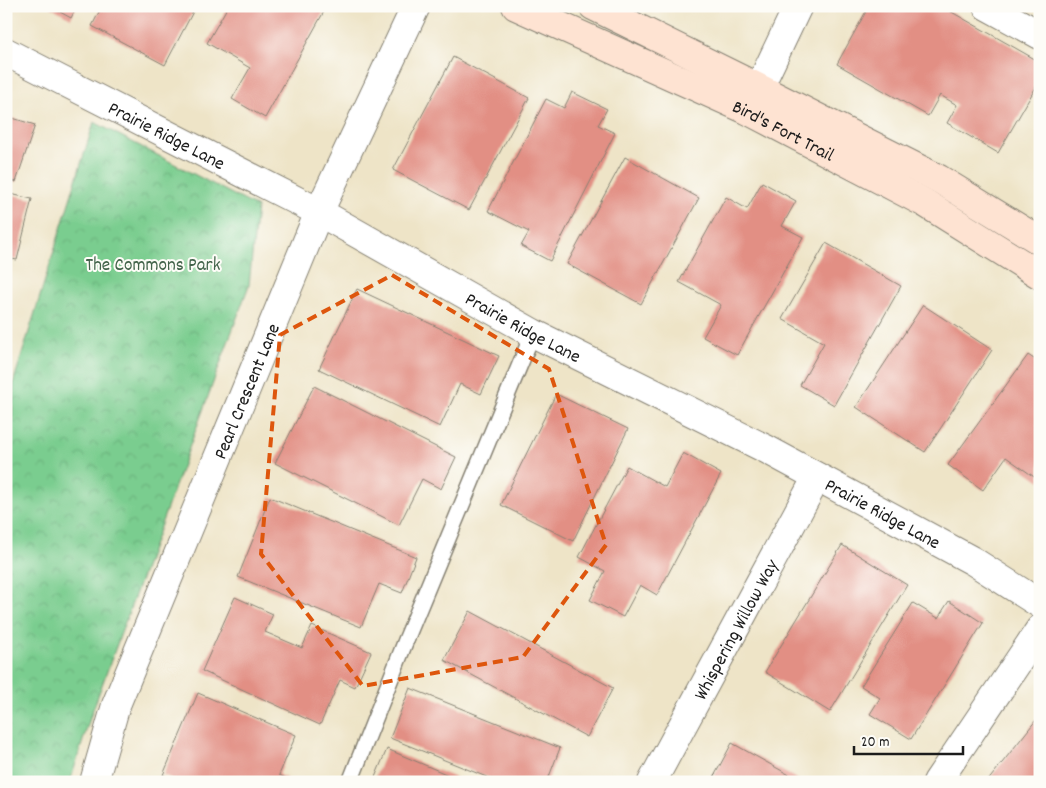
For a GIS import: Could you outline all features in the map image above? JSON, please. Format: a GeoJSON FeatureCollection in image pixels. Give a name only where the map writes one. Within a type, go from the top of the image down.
{"type":"FeatureCollection","features":[{"type":"Feature","properties":{"kind":"street","name":"Pearl Crescent Lane"},"geometry":{"type":"LineString","coordinates":[[94,782],[116,705],[320,212],[416,6]]}},
{"type":"Feature","properties":{"kind":"street","name":"Bird's Fort Trail"},"geometry":{"type":"LineString","coordinates":[[516,6],[753,99],[939,179],[1040,242]]}},
{"type":"Feature","properties":{"kind":"street","name":"Bird's Fort Trail"},"geometry":{"type":"LineString","coordinates":[[593,6],[753,99],[1040,275]]}},
{"type":"Feature","properties":{"kind":"street"},"geometry":{"type":"LineString","coordinates":[[753,99],[798,6]]}},
{"type":"Feature","properties":{"kind":"street"},"geometry":{"type":"LineString","coordinates":[[986,6],[1027,22]]}},
{"type":"Feature","properties":{"kind":"street","name":"Prairie Ridge Lane"},"geometry":{"type":"LineString","coordinates":[[6,52],[320,212],[533,333],[766,449],[973,561],[1040,604]]}},
{"type":"Feature","properties":{"kind":"street","name":"Whispering Willow Way"},"geometry":{"type":"LineString","coordinates":[[652,782],[817,477]]}},
{"type":"Feature","properties":{"kind":"street"},"geometry":{"type":"LineString","coordinates":[[937,782],[1040,629]]}},
{"type":"Feature","properties":{"kind":"lane"},"geometry":{"type":"LineString","coordinates":[[350,782],[406,640],[533,333]]}},
{"type":"Feature","properties":{"kind":"highlighted area"},"geometry":{"type":"Polygon","coordinates":[[[392,275],[549,369],[606,545],[523,657],[363,686],[261,554],[280,335],[392,275]]]}},
{"type":"Feature","properties":{"kind":"green space","name":"The Commons Park"},"geometry":{"type":"Polygon","coordinates":[[[94,122],[257,207],[249,285],[91,715],[70,782],[6,782],[6,541],[14,380],[94,122]]]}},
{"type":"Feature","properties":{"kind":"building"},"geometry":{"type":"Polygon","coordinates":[[[49,6],[77,6],[71,18],[49,6]]]}},
{"type":"Feature","properties":{"kind":"building"},"geometry":{"type":"Polygon","coordinates":[[[102,6],[196,6],[165,65],[92,26],[102,6]]]}},
{"type":"Feature","properties":{"kind":"building"},"geometry":{"type":"Polygon","coordinates":[[[228,6],[327,6],[265,118],[232,99],[250,68],[207,43],[228,6]]]}},
{"type":"Feature","properties":{"kind":"building"},"geometry":{"type":"Polygon","coordinates":[[[869,6],[941,6],[1040,62],[1040,80],[998,153],[947,123],[957,105],[940,95],[928,116],[837,64],[869,6]]]}},
{"type":"Feature","properties":{"kind":"building"},"geometry":{"type":"Polygon","coordinates":[[[453,57],[529,98],[469,210],[393,170],[453,57]]]}},
{"type":"Feature","properties":{"kind":"building"},"geometry":{"type":"Polygon","coordinates":[[[572,92],[607,109],[598,125],[615,133],[550,261],[521,246],[529,232],[488,211],[546,99],[564,108],[572,92]]]}},
{"type":"Feature","properties":{"kind":"building"},"geometry":{"type":"Polygon","coordinates":[[[6,116],[35,125],[16,182],[6,179],[6,116]]]}},
{"type":"Feature","properties":{"kind":"building"},"geometry":{"type":"Polygon","coordinates":[[[625,157],[699,198],[641,304],[567,264],[625,157]]]}},
{"type":"Feature","properties":{"kind":"building"},"geometry":{"type":"Polygon","coordinates":[[[762,182],[796,201],[782,226],[803,237],[737,355],[703,337],[721,305],[679,282],[726,197],[747,209],[762,182]]]}},
{"type":"Feature","properties":{"kind":"building"},"geometry":{"type":"Polygon","coordinates":[[[6,193],[32,199],[17,260],[6,258],[6,193]]]}},
{"type":"Feature","properties":{"kind":"building"},"geometry":{"type":"Polygon","coordinates":[[[826,243],[901,286],[834,405],[800,385],[824,343],[782,319],[826,243]]]}},
{"type":"Feature","properties":{"kind":"building"},"geometry":{"type":"Polygon","coordinates":[[[357,289],[499,356],[481,394],[460,384],[440,427],[319,369],[357,289]]]}},
{"type":"Feature","properties":{"kind":"building"},"geometry":{"type":"Polygon","coordinates":[[[923,305],[992,350],[925,452],[856,407],[923,305]]]}},
{"type":"Feature","properties":{"kind":"building"},"geometry":{"type":"Polygon","coordinates":[[[1028,355],[1040,363],[1040,481],[1006,457],[983,490],[948,465],[1028,355]]]}},
{"type":"Feature","properties":{"kind":"building"},"geometry":{"type":"Polygon","coordinates":[[[314,386],[456,457],[441,489],[422,479],[399,525],[275,463],[314,386]]]}},
{"type":"Feature","properties":{"kind":"building"},"geometry":{"type":"Polygon","coordinates":[[[556,394],[628,429],[573,541],[501,505],[556,394]]]}},
{"type":"Feature","properties":{"kind":"building"},"geometry":{"type":"Polygon","coordinates":[[[683,453],[721,474],[657,595],[640,585],[623,617],[590,600],[605,571],[579,557],[627,466],[665,487],[683,453]]]}},
{"type":"Feature","properties":{"kind":"building"},"geometry":{"type":"Polygon","coordinates":[[[270,497],[416,557],[402,593],[379,584],[361,627],[238,577],[270,497]]]}},
{"type":"Feature","properties":{"kind":"building"},"geometry":{"type":"Polygon","coordinates":[[[842,545],[907,585],[830,712],[765,672],[842,545]]]}},
{"type":"Feature","properties":{"kind":"building"},"geometry":{"type":"Polygon","coordinates":[[[235,597],[273,614],[265,632],[302,648],[312,626],[371,652],[355,687],[340,680],[320,725],[202,671],[235,597]]]}},
{"type":"Feature","properties":{"kind":"building"},"geometry":{"type":"Polygon","coordinates":[[[949,601],[983,623],[911,739],[870,714],[880,698],[861,686],[913,603],[938,618],[949,601]]]}},
{"type":"Feature","properties":{"kind":"building"},"geometry":{"type":"Polygon","coordinates":[[[470,611],[613,688],[587,737],[444,660],[470,611]]]}},
{"type":"Feature","properties":{"kind":"building"},"geometry":{"type":"Polygon","coordinates":[[[410,688],[560,748],[547,782],[499,782],[390,738],[410,688]]]}},
{"type":"Feature","properties":{"kind":"building"},"geometry":{"type":"Polygon","coordinates":[[[198,693],[296,735],[279,775],[294,782],[179,782],[163,775],[198,693]]]}},
{"type":"Feature","properties":{"kind":"building"},"geometry":{"type":"Polygon","coordinates":[[[1040,715],[1040,782],[987,782],[1040,715]]]}},
{"type":"Feature","properties":{"kind":"building"},"geometry":{"type":"Polygon","coordinates":[[[732,743],[802,782],[711,782],[732,743]]]}},
{"type":"Feature","properties":{"kind":"building"},"geometry":{"type":"Polygon","coordinates":[[[387,749],[465,782],[373,782],[387,749]]]}}]}
